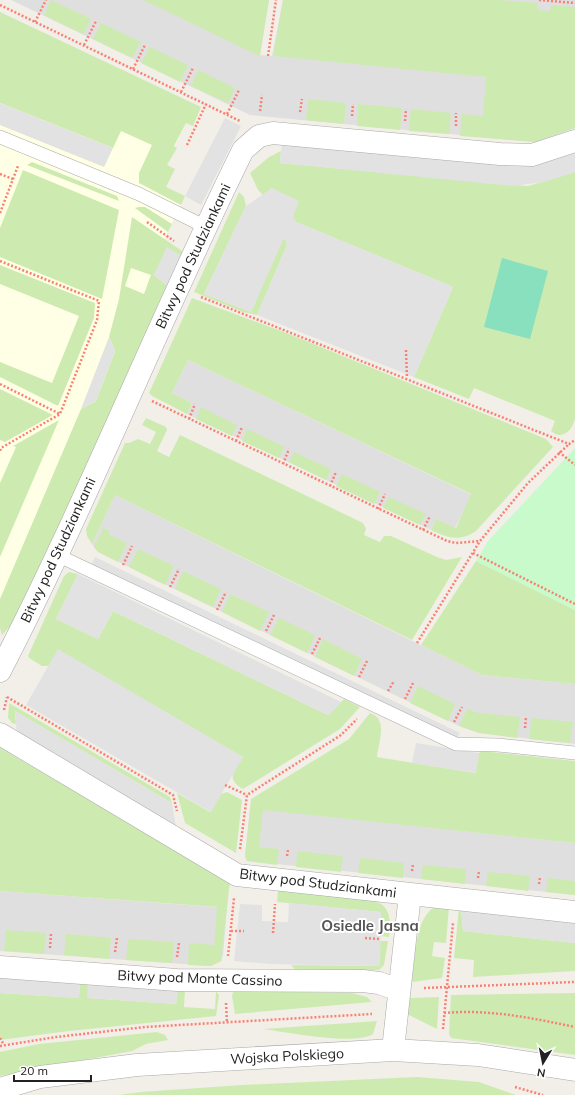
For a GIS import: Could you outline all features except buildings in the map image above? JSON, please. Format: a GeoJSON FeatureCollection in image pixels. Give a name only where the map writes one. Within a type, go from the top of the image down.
{"type":"FeatureCollection","features":[{"type":"Feature","properties":{"kind":"street","name":"Bitwy pod Studziankami"},"geometry":{"type":"LineString","coordinates":[[0,671],[57,555],[193,254],[243,150],[259,136],[273,133],[500,154],[532,155],[575,141]]}},
{"type":"Feature","properties":{"kind":"street","name":"Bitwy pod Studziankami"},"geometry":{"type":"LineString","coordinates":[[0,734],[237,875],[575,912]]}},
{"type":"Feature","properties":{"kind":"street","name":"Bitwy pod Studziankami"},"geometry":{"type":"LineString","coordinates":[[393,1050],[410,894]]}},
{"type":"Feature","properties":{"kind":"street","name":"Bitwy pod Monte Cassino"},"geometry":{"type":"LineString","coordinates":[[0,967],[184,980],[363,981],[380,983],[399,990]]}},
{"type":"Feature","properties":{"kind":"street","name":"Wojska Polskiego"},"geometry":{"type":"LineString","coordinates":[[0,1089],[40,1077],[137,1065],[393,1050],[478,1055],[575,1070]]}},
{"type":"Feature","properties":{"kind":"lane"},"geometry":{"type":"LineString","coordinates":[[0,137],[139,194],[206,227]]}},
{"type":"Feature","properties":{"kind":"lane"},"geometry":{"type":"LineString","coordinates":[[57,555],[456,744],[498,745],[575,753]]}},
{"type":"Feature","properties":{"kind":"path"},"geometry":{"type":"LineString","coordinates":[[35,22],[46,0]]}},
{"type":"Feature","properties":{"kind":"path"},"geometry":{"type":"LineString","coordinates":[[268,56],[276,0]]}},
{"type":"Feature","properties":{"kind":"path"},"geometry":{"type":"LineString","coordinates":[[538,0],[575,3]]}},
{"type":"Feature","properties":{"kind":"path"},"geometry":{"type":"LineString","coordinates":[[0,5],[245,123]]}},
{"type":"Feature","properties":{"kind":"path"},"geometry":{"type":"LineString","coordinates":[[84,45],[96,21]]}},
{"type":"Feature","properties":{"kind":"path"},"geometry":{"type":"LineString","coordinates":[[133,69],[145,45]]}},
{"type":"Feature","properties":{"kind":"path"},"geometry":{"type":"LineString","coordinates":[[181,92],[193,68]]}},
{"type":"Feature","properties":{"kind":"path"},"geometry":{"type":"LineString","coordinates":[[227,114],[239,90]]}},
{"type":"Feature","properties":{"kind":"path"},"geometry":{"type":"LineString","coordinates":[[187,145],[206,104]]}},
{"type":"Feature","properties":{"kind":"path"},"geometry":{"type":"LineString","coordinates":[[0,213],[18,166]]}},
{"type":"Feature","properties":{"kind":"path"},"geometry":{"type":"LineString","coordinates":[[0,174],[13,179]]}},
{"type":"Feature","properties":{"kind":"path"},"geometry":{"type":"LineString","coordinates":[[140,217],[193,254]]}},
{"type":"Feature","properties":{"kind":"path"},"geometry":{"type":"LineString","coordinates":[[0,261],[99,301],[97,320],[60,414],[1,448],[0,451]]}},
{"type":"Feature","properties":{"kind":"path"},"geometry":{"type":"LineString","coordinates":[[178,288],[407,378],[569,444]]}},
{"type":"Feature","properties":{"kind":"path"},"geometry":{"type":"LineString","coordinates":[[406,350],[407,378]]}},
{"type":"Feature","properties":{"kind":"path"},"geometry":{"type":"LineString","coordinates":[[0,384],[60,414]]}},
{"type":"Feature","properties":{"kind":"path"},"geometry":{"type":"LineString","coordinates":[[150,400],[446,541],[456,543],[480,541]]}},
{"type":"Feature","properties":{"kind":"path"},"geometry":{"type":"LineString","coordinates":[[189,419],[195,404]]}},
{"type":"Feature","properties":{"kind":"path"},"geometry":{"type":"LineString","coordinates":[[236,441],[242,427]]}},
{"type":"Feature","properties":{"kind":"path"},"geometry":{"type":"LineString","coordinates":[[417,643],[480,541],[528,483],[559,452],[575,440]]}},
{"type":"Feature","properties":{"kind":"path"},"geometry":{"type":"LineString","coordinates":[[283,464],[289,449]]}},
{"type":"Feature","properties":{"kind":"path"},"geometry":{"type":"LineString","coordinates":[[559,452],[575,465]]}},
{"type":"Feature","properties":{"kind":"path"},"geometry":{"type":"LineString","coordinates":[[330,486],[336,472]]}},
{"type":"Feature","properties":{"kind":"path"},"geometry":{"type":"LineString","coordinates":[[378,509],[385,494]]}},
{"type":"Feature","properties":{"kind":"path"},"geometry":{"type":"LineString","coordinates":[[423,530],[430,516]]}},
{"type":"Feature","properties":{"kind":"path"},"geometry":{"type":"LineString","coordinates":[[117,564],[122,567],[132,546]]}},
{"type":"Feature","properties":{"kind":"path"},"geometry":{"type":"LineString","coordinates":[[472,553],[575,604]]}},
{"type":"Feature","properties":{"kind":"path"},"geometry":{"type":"LineString","coordinates":[[163,586],[169,590],[179,569]]}},
{"type":"Feature","properties":{"kind":"path"},"geometry":{"type":"LineString","coordinates":[[209,609],[216,612],[226,592]]}},
{"type":"Feature","properties":{"kind":"path"},"geometry":{"type":"LineString","coordinates":[[264,636],[274,615]]}},
{"type":"Feature","properties":{"kind":"path"},"geometry":{"type":"LineString","coordinates":[[310,658],[320,638]]}},
{"type":"Feature","properties":{"kind":"path"},"geometry":{"type":"LineString","coordinates":[[357,681],[367,661]]}},
{"type":"Feature","properties":{"kind":"path"},"geometry":{"type":"LineString","coordinates":[[403,703],[413,683]]}},
{"type":"Feature","properties":{"kind":"path"},"geometry":{"type":"LineString","coordinates":[[6,697],[173,795],[178,817]]}},
{"type":"Feature","properties":{"kind":"path"},"geometry":{"type":"LineString","coordinates":[[453,726],[462,707]]}},
{"type":"Feature","properties":{"kind":"path"},"geometry":{"type":"LineString","coordinates":[[225,785],[247,795]]}},
{"type":"Feature","properties":{"kind":"path"},"geometry":{"type":"LineString","coordinates":[[441,1052],[455,899]]}},
{"type":"Feature","properties":{"kind":"path"},"geometry":{"type":"LineString","coordinates":[[231,931],[244,931]]}},
{"type":"Feature","properties":{"kind":"path"},"geometry":{"type":"LineString","coordinates":[[399,990],[575,982]]}},
{"type":"Feature","properties":{"kind":"path"},"geometry":{"type":"LineString","coordinates":[[0,1046],[56,1037],[145,1028],[397,1012]]}},
{"type":"Feature","properties":{"kind":"path"},"geometry":{"type":"LineString","coordinates":[[444,1013],[490,1013],[526,1017],[575,1027]]}},
{"type":"Feature","properties":{"kind":"path"},"geometry":{"type":"LineString","coordinates":[[0,1038],[4,1045]]}},
{"type":"Feature","properties":{"kind":"shaded area"},"geometry":{"type":"Polygon","coordinates":[[[11,0],[269,0],[260,55],[272,56],[283,0],[575,0],[575,128],[535,142],[250,115],[11,0]]]}},
{"type":"Feature","properties":{"kind":"shaded area"},"geometry":{"type":"Polygon","coordinates":[[[0,39],[186,123],[153,190],[181,205],[164,239],[143,297],[0,616],[0,39]]]}},
{"type":"Feature","properties":{"kind":"shaded area"},"geometry":{"type":"Polygon","coordinates":[[[0,103],[113,148],[104,167],[0,125],[0,103]]]}},
{"type":"Feature","properties":{"kind":"shaded area"},"geometry":{"type":"Polygon","coordinates":[[[225,118],[241,126],[201,205],[185,196],[225,118]]]}},
{"type":"Feature","properties":{"kind":"shaded area"},"geometry":{"type":"Polygon","coordinates":[[[282,143],[513,166],[530,165],[575,152],[575,172],[544,182],[512,186],[280,163],[282,143]]]}},
{"type":"Feature","properties":{"kind":"shaded area"},"geometry":{"type":"Polygon","coordinates":[[[272,188],[299,201],[293,217],[296,222],[453,287],[414,377],[257,315],[287,245],[284,238],[251,312],[204,294],[246,206],[272,188]]]}},
{"type":"Feature","properties":{"kind":"shaded area"},"geometry":{"type":"Polygon","coordinates":[[[167,247],[183,257],[169,287],[154,275],[167,247]]]}},
{"type":"Feature","properties":{"kind":"shaded area"},"geometry":{"type":"Polygon","coordinates":[[[109,337],[115,351],[96,401],[81,409],[109,337]]]}},
{"type":"Feature","properties":{"kind":"shaded area"},"geometry":{"type":"Polygon","coordinates":[[[188,360],[472,495],[455,528],[436,519],[431,530],[187,414],[192,403],[172,393],[188,360]]]}},
{"type":"Feature","properties":{"kind":"shaded area"},"geometry":{"type":"Polygon","coordinates":[[[115,495],[482,675],[575,684],[575,744],[479,733],[459,726],[98,552],[92,544],[115,495]]]}},
{"type":"Feature","properties":{"kind":"shaded area"},"geometry":{"type":"Polygon","coordinates":[[[95,557],[460,733],[456,740],[91,566],[95,557]]]}},
{"type":"Feature","properties":{"kind":"shaded area"},"geometry":{"type":"Polygon","coordinates":[[[78,574],[341,702],[328,715],[113,611],[98,639],[56,619],[78,574]]]}},
{"type":"Feature","properties":{"kind":"shaded area"},"geometry":{"type":"Polygon","coordinates":[[[58,649],[243,757],[211,812],[26,705],[58,649]]]}},
{"type":"Feature","properties":{"kind":"shaded area"},"geometry":{"type":"Polygon","coordinates":[[[15,711],[172,803],[176,828],[17,735],[15,711]]]}},
{"type":"Feature","properties":{"kind":"shaded area"},"geometry":{"type":"Polygon","coordinates":[[[416,743],[479,753],[476,773],[412,763],[416,743]]]}},
{"type":"Feature","properties":{"kind":"shaded area"},"geometry":{"type":"Polygon","coordinates":[[[250,808],[575,843],[575,895],[247,861],[245,856],[250,808]]]}},
{"type":"Feature","properties":{"kind":"shaded area"},"geometry":{"type":"Polygon","coordinates":[[[0,891],[227,908],[223,955],[221,961],[211,966],[0,951],[0,891]]]}},
{"type":"Feature","properties":{"kind":"shaded area"},"geometry":{"type":"Polygon","coordinates":[[[289,903],[381,912],[380,966],[272,964],[234,961],[240,904],[262,905],[262,921],[288,922],[289,903]]]}},
{"type":"Feature","properties":{"kind":"shaded area"},"geometry":{"type":"Polygon","coordinates":[[[461,908],[575,920],[575,943],[463,931],[461,908]]]}},
{"type":"Feature","properties":{"kind":"shaded area"},"geometry":{"type":"Polygon","coordinates":[[[0,976],[80,981],[79,998],[0,993],[0,976]]]}},
{"type":"Feature","properties":{"kind":"shaded area"},"geometry":{"type":"Polygon","coordinates":[[[88,982],[178,988],[176,1004],[87,998],[88,982]]]}},
{"type":"Feature","properties":{"kind":"green space"},"geometry":{"type":"Polygon","coordinates":[[[51,0],[91,19],[83,34],[44,15],[51,0]]]}},
{"type":"Feature","properties":{"kind":"green space"},"geometry":{"type":"Polygon","coordinates":[[[143,0],[269,0],[260,55],[257,55],[143,0]]]}},
{"type":"Feature","properties":{"kind":"green space"},"geometry":{"type":"Polygon","coordinates":[[[283,0],[499,0],[538,3],[537,10],[550,11],[551,5],[575,7],[575,128],[535,142],[460,136],[462,114],[483,116],[486,77],[273,56],[283,0]]]}},
{"type":"Feature","properties":{"kind":"green space"},"geometry":{"type":"Polygon","coordinates":[[[0,12],[201,107],[193,126],[186,123],[174,146],[177,148],[167,165],[175,169],[166,187],[185,196],[181,205],[139,183],[139,173],[152,145],[121,131],[113,148],[0,103],[0,12]]]}},
{"type":"Feature","properties":{"kind":"green space"},"geometry":{"type":"Polygon","coordinates":[[[101,23],[141,42],[132,58],[93,39],[101,23]]]}},
{"type":"Feature","properties":{"kind":"green space"},"geometry":{"type":"Polygon","coordinates":[[[150,47],[188,65],[180,82],[141,63],[150,47]]]}},
{"type":"Feature","properties":{"kind":"green space"},"geometry":{"type":"Polygon","coordinates":[[[198,70],[235,88],[228,103],[191,86],[198,70]]]}},
{"type":"Feature","properties":{"kind":"green space"},"geometry":{"type":"Polygon","coordinates":[[[308,99],[346,103],[344,124],[306,120],[308,99]]]}},
{"type":"Feature","properties":{"kind":"green space"},"geometry":{"type":"Polygon","coordinates":[[[358,104],[402,108],[400,130],[357,126],[358,104]]]}},
{"type":"Feature","properties":{"kind":"green space"},"geometry":{"type":"Polygon","coordinates":[[[411,109],[451,113],[449,134],[409,131],[411,109]]]}},
{"type":"Feature","properties":{"kind":"green space"},"geometry":{"type":"Polygon","coordinates":[[[281,151],[280,163],[528,186],[575,172],[575,418],[569,430],[563,434],[555,434],[551,431],[555,421],[474,388],[469,399],[414,377],[453,287],[296,222],[272,188],[263,195],[258,190],[250,173],[269,157],[281,151]]]}},
{"type":"Feature","properties":{"kind":"green space"},"geometry":{"type":"Polygon","coordinates":[[[32,162],[117,196],[119,201],[27,165],[32,162]]]}},
{"type":"Feature","properties":{"kind":"green space"},"geometry":{"type":"Polygon","coordinates":[[[23,170],[119,210],[102,299],[0,257],[0,228],[23,170]]]}},
{"type":"Feature","properties":{"kind":"green space"},"geometry":{"type":"Polygon","coordinates":[[[239,192],[244,197],[246,206],[204,294],[251,312],[283,238],[286,240],[287,245],[257,315],[243,312],[194,292],[239,192]]]}},
{"type":"Feature","properties":{"kind":"green space"},"geometry":{"type":"Polygon","coordinates":[[[145,207],[172,224],[168,232],[135,208],[145,207]]]}},
{"type":"Feature","properties":{"kind":"green space"},"geometry":{"type":"Polygon","coordinates":[[[132,217],[185,253],[183,257],[167,248],[154,275],[169,287],[17,619],[2,635],[0,628],[0,599],[81,409],[96,401],[115,351],[109,337],[119,299],[132,217]],[[131,268],[125,286],[144,294],[151,275],[131,268]]]}},
{"type":"Feature","properties":{"kind":"green space"},"geometry":{"type":"Polygon","coordinates":[[[502,258],[548,271],[530,339],[484,327],[502,258]]]}},
{"type":"Feature","properties":{"kind":"green space"},"geometry":{"type":"Polygon","coordinates":[[[0,265],[95,303],[94,318],[58,406],[0,377],[0,362],[52,383],[79,316],[0,284],[0,265]]]}},
{"type":"Feature","properties":{"kind":"green space"},"geometry":{"type":"Polygon","coordinates":[[[192,298],[284,332],[546,439],[553,447],[476,531],[465,537],[459,538],[448,537],[437,533],[431,530],[436,519],[456,528],[471,494],[188,360],[172,393],[192,403],[187,414],[152,396],[149,393],[192,298]]]}},
{"type":"Feature","properties":{"kind":"green space"},"geometry":{"type":"Polygon","coordinates":[[[0,389],[53,415],[5,442],[0,440],[0,389]]]}},
{"type":"Feature","properties":{"kind":"green space"},"geometry":{"type":"Polygon","coordinates":[[[201,407],[237,425],[232,436],[196,419],[201,407]]]}},
{"type":"Feature","properties":{"kind":"green space"},"geometry":{"type":"Polygon","coordinates":[[[146,418],[166,427],[167,430],[157,451],[169,457],[180,435],[363,523],[366,529],[364,535],[380,542],[384,536],[391,536],[446,560],[462,557],[412,640],[115,495],[92,544],[87,536],[86,529],[125,443],[138,439],[150,444],[156,432],[142,425],[146,418]]]}},
{"type":"Feature","properties":{"kind":"green space"},"geometry":{"type":"Polygon","coordinates":[[[59,420],[0,557],[0,483],[16,447],[13,446],[59,420]]]}},
{"type":"Feature","properties":{"kind":"green space"},"geometry":{"type":"Polygon","coordinates":[[[247,429],[285,447],[279,458],[242,441],[247,429]]]}},
{"type":"Feature","properties":{"kind":"green space"},"geometry":{"type":"Polygon","coordinates":[[[575,448],[575,610],[476,561],[488,541],[575,448]]]}},
{"type":"Feature","properties":{"kind":"green space"},"geometry":{"type":"Polygon","coordinates":[[[294,452],[331,469],[326,480],[289,462],[294,452]]]}},
{"type":"Feature","properties":{"kind":"green space"},"geometry":{"type":"Polygon","coordinates":[[[342,474],[380,492],[374,504],[336,486],[342,474]]]}},
{"type":"Feature","properties":{"kind":"green space"},"geometry":{"type":"Polygon","coordinates":[[[389,497],[426,514],[420,525],[383,508],[389,497]]]}},
{"type":"Feature","properties":{"kind":"green space"},"geometry":{"type":"Polygon","coordinates":[[[103,528],[110,531],[108,534],[127,543],[118,562],[98,552],[94,547],[103,528]]]}},
{"type":"Feature","properties":{"kind":"green space"},"geometry":{"type":"Polygon","coordinates":[[[138,549],[174,566],[165,585],[129,567],[138,549]]]}},
{"type":"Feature","properties":{"kind":"green space"},"geometry":{"type":"Polygon","coordinates":[[[476,561],[575,610],[575,684],[482,675],[421,645],[476,561]]]}},
{"type":"Feature","properties":{"kind":"green space"},"geometry":{"type":"Polygon","coordinates":[[[183,571],[221,589],[213,607],[175,589],[183,571]]]}},
{"type":"Feature","properties":{"kind":"green space"},"geometry":{"type":"Polygon","coordinates":[[[69,572],[78,574],[56,619],[98,639],[113,611],[328,715],[344,699],[360,707],[340,729],[243,789],[234,782],[233,774],[243,757],[58,650],[49,666],[42,666],[29,658],[28,656],[64,576],[69,572]]]}},
{"type":"Feature","properties":{"kind":"green space"},"geometry":{"type":"Polygon","coordinates":[[[230,594],[269,612],[260,631],[222,612],[230,594]]]}},
{"type":"Feature","properties":{"kind":"green space"},"geometry":{"type":"Polygon","coordinates":[[[279,618],[315,635],[307,653],[270,635],[279,618]]]}},
{"type":"Feature","properties":{"kind":"green space"},"geometry":{"type":"Polygon","coordinates":[[[323,639],[362,659],[354,676],[315,657],[323,639]]]}},
{"type":"Feature","properties":{"kind":"green space"},"geometry":{"type":"Polygon","coordinates":[[[418,686],[455,704],[448,721],[410,703],[418,686]]]}},
{"type":"Feature","properties":{"kind":"green space"},"geometry":{"type":"Polygon","coordinates":[[[9,703],[170,797],[172,803],[15,711],[16,724],[12,723],[8,718],[9,703]]]}},
{"type":"Feature","properties":{"kind":"green space"},"geometry":{"type":"Polygon","coordinates":[[[467,709],[479,713],[520,717],[517,738],[479,733],[459,726],[467,709]]]}},
{"type":"Feature","properties":{"kind":"green space"},"geometry":{"type":"Polygon","coordinates":[[[370,713],[376,716],[381,726],[377,757],[475,773],[479,753],[482,751],[575,761],[575,843],[263,810],[259,847],[279,849],[277,865],[247,861],[245,856],[251,799],[349,739],[370,713]]]}},
{"type":"Feature","properties":{"kind":"green space"},"geometry":{"type":"Polygon","coordinates":[[[532,718],[573,722],[570,743],[529,739],[532,718]]]}},
{"type":"Feature","properties":{"kind":"green space"},"geometry":{"type":"Polygon","coordinates":[[[0,748],[230,881],[221,961],[211,966],[188,965],[189,943],[214,945],[217,907],[0,891],[0,748]]]}},
{"type":"Feature","properties":{"kind":"green space"},"geometry":{"type":"Polygon","coordinates":[[[227,792],[242,800],[236,853],[185,823],[177,793],[210,812],[221,794],[227,792]]]}},
{"type":"Feature","properties":{"kind":"green space"},"geometry":{"type":"Polygon","coordinates":[[[297,851],[343,856],[341,872],[296,867],[297,851]]]}},
{"type":"Feature","properties":{"kind":"green space"},"geometry":{"type":"Polygon","coordinates":[[[360,858],[404,863],[403,878],[358,873],[360,858]]]}},
{"type":"Feature","properties":{"kind":"green space"},"geometry":{"type":"Polygon","coordinates":[[[423,865],[466,869],[465,884],[421,879],[423,865]]]}},
{"type":"Feature","properties":{"kind":"green space"},"geometry":{"type":"Polygon","coordinates":[[[488,872],[530,876],[528,891],[486,886],[488,872]]]}},
{"type":"Feature","properties":{"kind":"green space"},"geometry":{"type":"Polygon","coordinates":[[[548,878],[575,881],[575,895],[546,892],[548,878]]]}},
{"type":"Feature","properties":{"kind":"green space"},"geometry":{"type":"Polygon","coordinates":[[[278,890],[375,901],[380,903],[389,915],[389,937],[380,936],[381,912],[277,902],[278,890]]]}},
{"type":"Feature","properties":{"kind":"green space"},"geometry":{"type":"Polygon","coordinates":[[[436,906],[449,907],[446,943],[434,942],[432,956],[445,958],[442,978],[412,982],[415,951],[420,929],[423,920],[436,906]]]}},
{"type":"Feature","properties":{"kind":"green space"},"geometry":{"type":"Polygon","coordinates":[[[459,908],[461,908],[463,931],[575,943],[575,971],[473,977],[474,960],[454,958],[459,908]]]}},
{"type":"Feature","properties":{"kind":"green space"},"geometry":{"type":"Polygon","coordinates":[[[6,930],[46,933],[44,954],[4,951],[6,930]]]}},
{"type":"Feature","properties":{"kind":"green space"},"geometry":{"type":"Polygon","coordinates":[[[66,934],[111,938],[109,959],[64,955],[66,934]]]}},
{"type":"Feature","properties":{"kind":"green space"},"geometry":{"type":"Polygon","coordinates":[[[128,939],[174,942],[172,963],[126,960],[128,939]]]}},
{"type":"Feature","properties":{"kind":"green space"},"geometry":{"type":"Polygon","coordinates":[[[380,941],[388,941],[384,965],[379,970],[296,971],[291,965],[379,966],[380,941]]]}},
{"type":"Feature","properties":{"kind":"green space"},"geometry":{"type":"Polygon","coordinates":[[[80,981],[88,982],[88,998],[176,1004],[178,988],[185,989],[184,1007],[215,1009],[216,991],[219,995],[216,1016],[69,1031],[0,1040],[0,993],[79,998],[80,981]]]}},
{"type":"Feature","properties":{"kind":"green space"},"geometry":{"type":"Polygon","coordinates":[[[233,992],[352,993],[367,997],[372,1002],[235,1014],[232,996],[233,992]]]}},
{"type":"Feature","properties":{"kind":"green space"},"geometry":{"type":"Polygon","coordinates":[[[575,993],[575,1055],[451,1038],[449,1034],[451,995],[575,993]]]}},
{"type":"Feature","properties":{"kind":"green space"},"geometry":{"type":"Polygon","coordinates":[[[439,997],[437,1029],[407,1014],[409,998],[439,997]]]}},
{"type":"Feature","properties":{"kind":"green space"},"geometry":{"type":"Polygon","coordinates":[[[377,1021],[373,1034],[351,1039],[320,1037],[263,1029],[377,1021]]]}},
{"type":"Feature","properties":{"kind":"green space"},"geometry":{"type":"Polygon","coordinates":[[[157,1032],[165,1035],[168,1040],[146,1044],[132,1051],[0,1076],[0,1052],[39,1044],[157,1032]]]}},
{"type":"Feature","properties":{"kind":"green space"},"geometry":{"type":"Polygon","coordinates":[[[417,1077],[479,1082],[516,1095],[118,1095],[242,1085],[417,1077]]]}},
{"type":"Feature","properties":{"kind":"district","name":"Osiedle Jasna"},"geometry":{"type":"Point","coordinates":[370,926]}}]}
